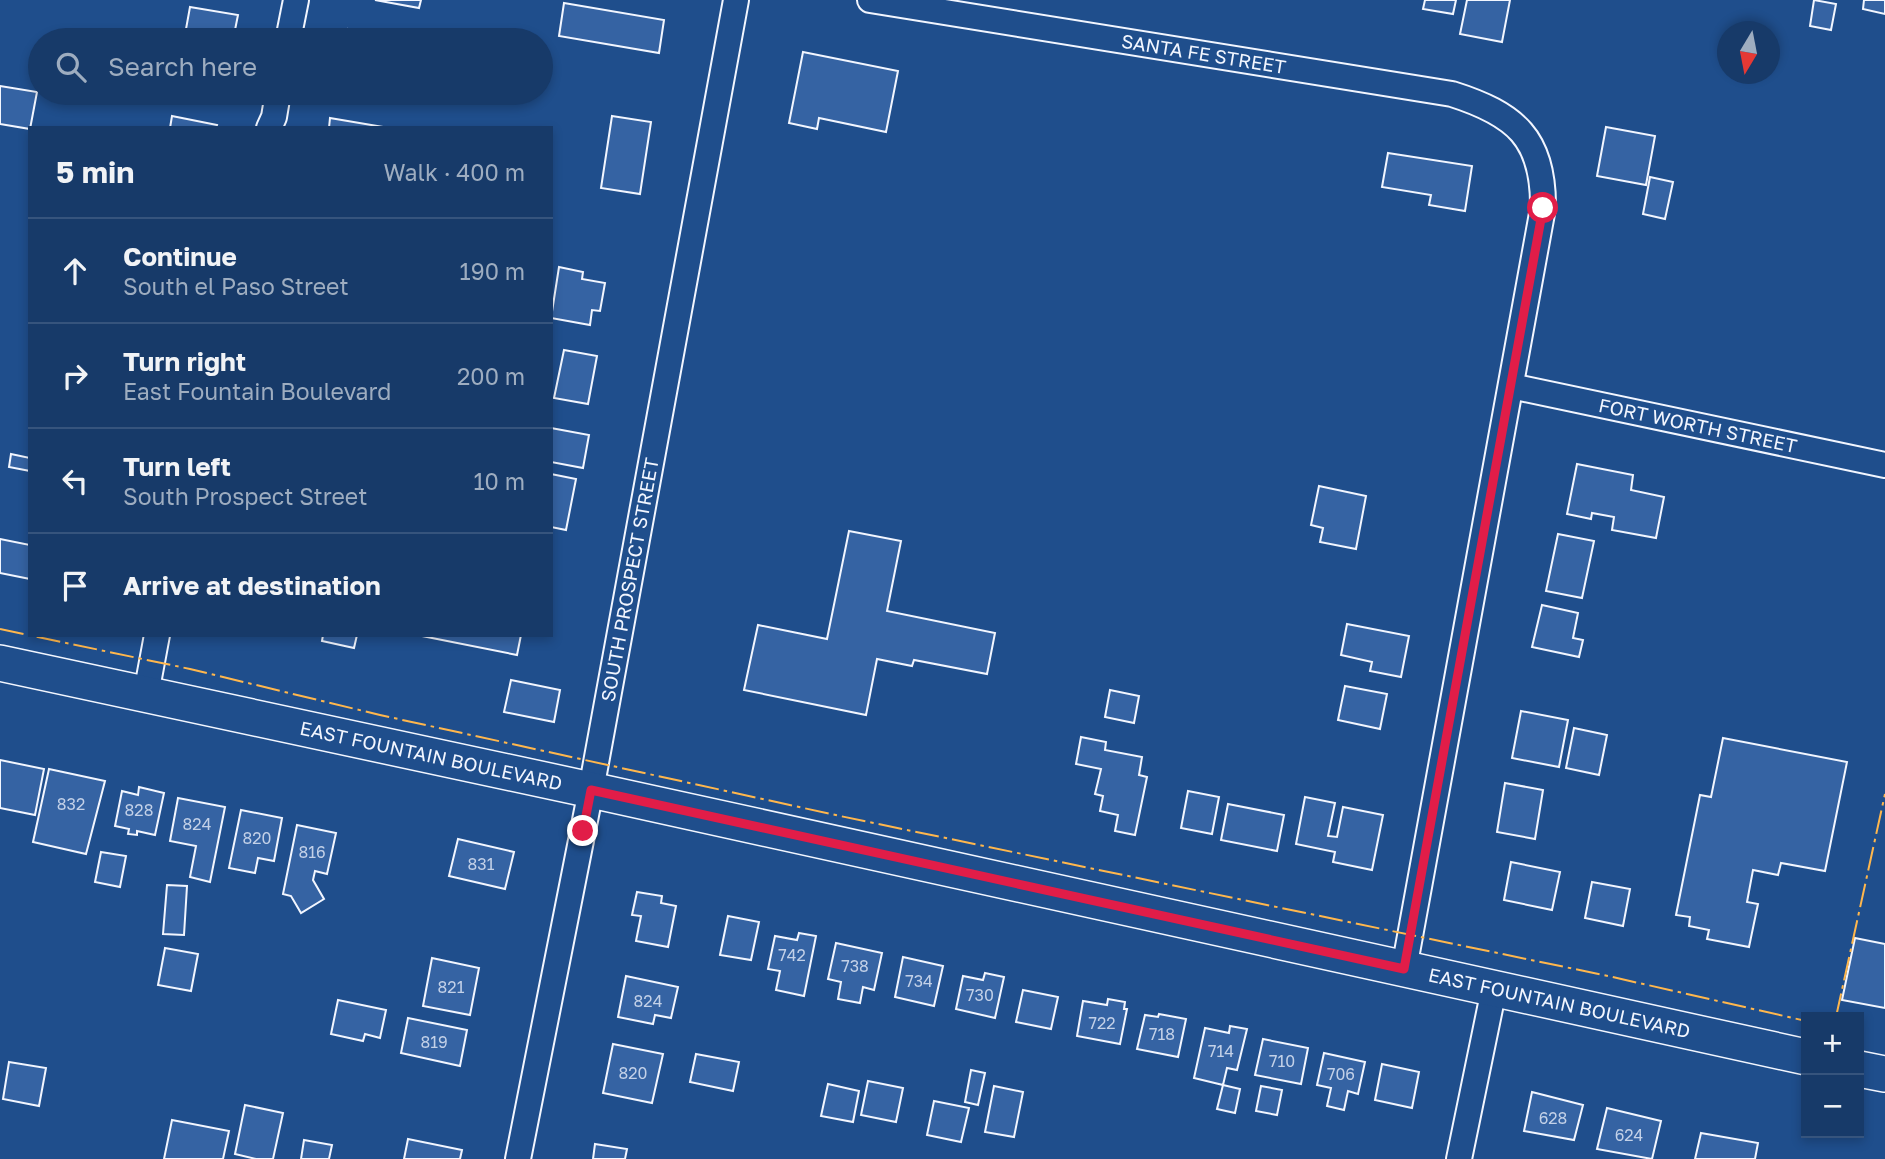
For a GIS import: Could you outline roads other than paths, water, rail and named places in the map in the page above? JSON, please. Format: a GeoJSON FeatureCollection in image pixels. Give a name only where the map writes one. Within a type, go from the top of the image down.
{"type":"FeatureCollection","features":[{"type":"Feature","properties":{"kind":"main road","name":"EAST FOUNTAIN BOULEVARD"},"geometry":{"type":"LineString","coordinates":[[0,663],[1801,1056]]}},
{"type":"Feature","properties":{"kind":"main road"},"geometry":{"type":"LineString","coordinates":[[1864,1070],[1885,1074]]}},
{"type":"Feature","properties":{"kind":"street"},"geometry":{"type":"LineString","coordinates":[[290,28],[296,0]]}},
{"type":"Feature","properties":{"kind":"street","name":"SOUTH PROSPECT STREET"},"geometry":{"type":"LineString","coordinates":[[518,1159],[591,790],[736,0]]}},
{"type":"Feature","properties":{"kind":"street","name":"SANTA FE STREET"},"geometry":{"type":"LineString","coordinates":[[870,0],[1452,94],[1506,116],[1525,135],[1538,162],[1544,185],[1543,208],[1511,387]]}},
{"type":"Feature","properties":{"kind":"street"},"geometry":{"type":"LineString","coordinates":[[270,126],[276,105]]}},
{"type":"Feature","properties":{"kind":"street"},"geometry":{"type":"LineString","coordinates":[[1404,969],[1511,387]]}},
{"type":"Feature","properties":{"kind":"street","name":"FORT WORTH STREET"},"geometry":{"type":"LineString","coordinates":[[1511,387],[1885,465]]}},
{"type":"Feature","properties":{"kind":"street"},"geometry":{"type":"LineString","coordinates":[[146,694],[157,637]]}},
{"type":"Feature","properties":{"kind":"street"},"geometry":{"type":"LineString","coordinates":[[1459,1159],[1494,989]]}}]}
